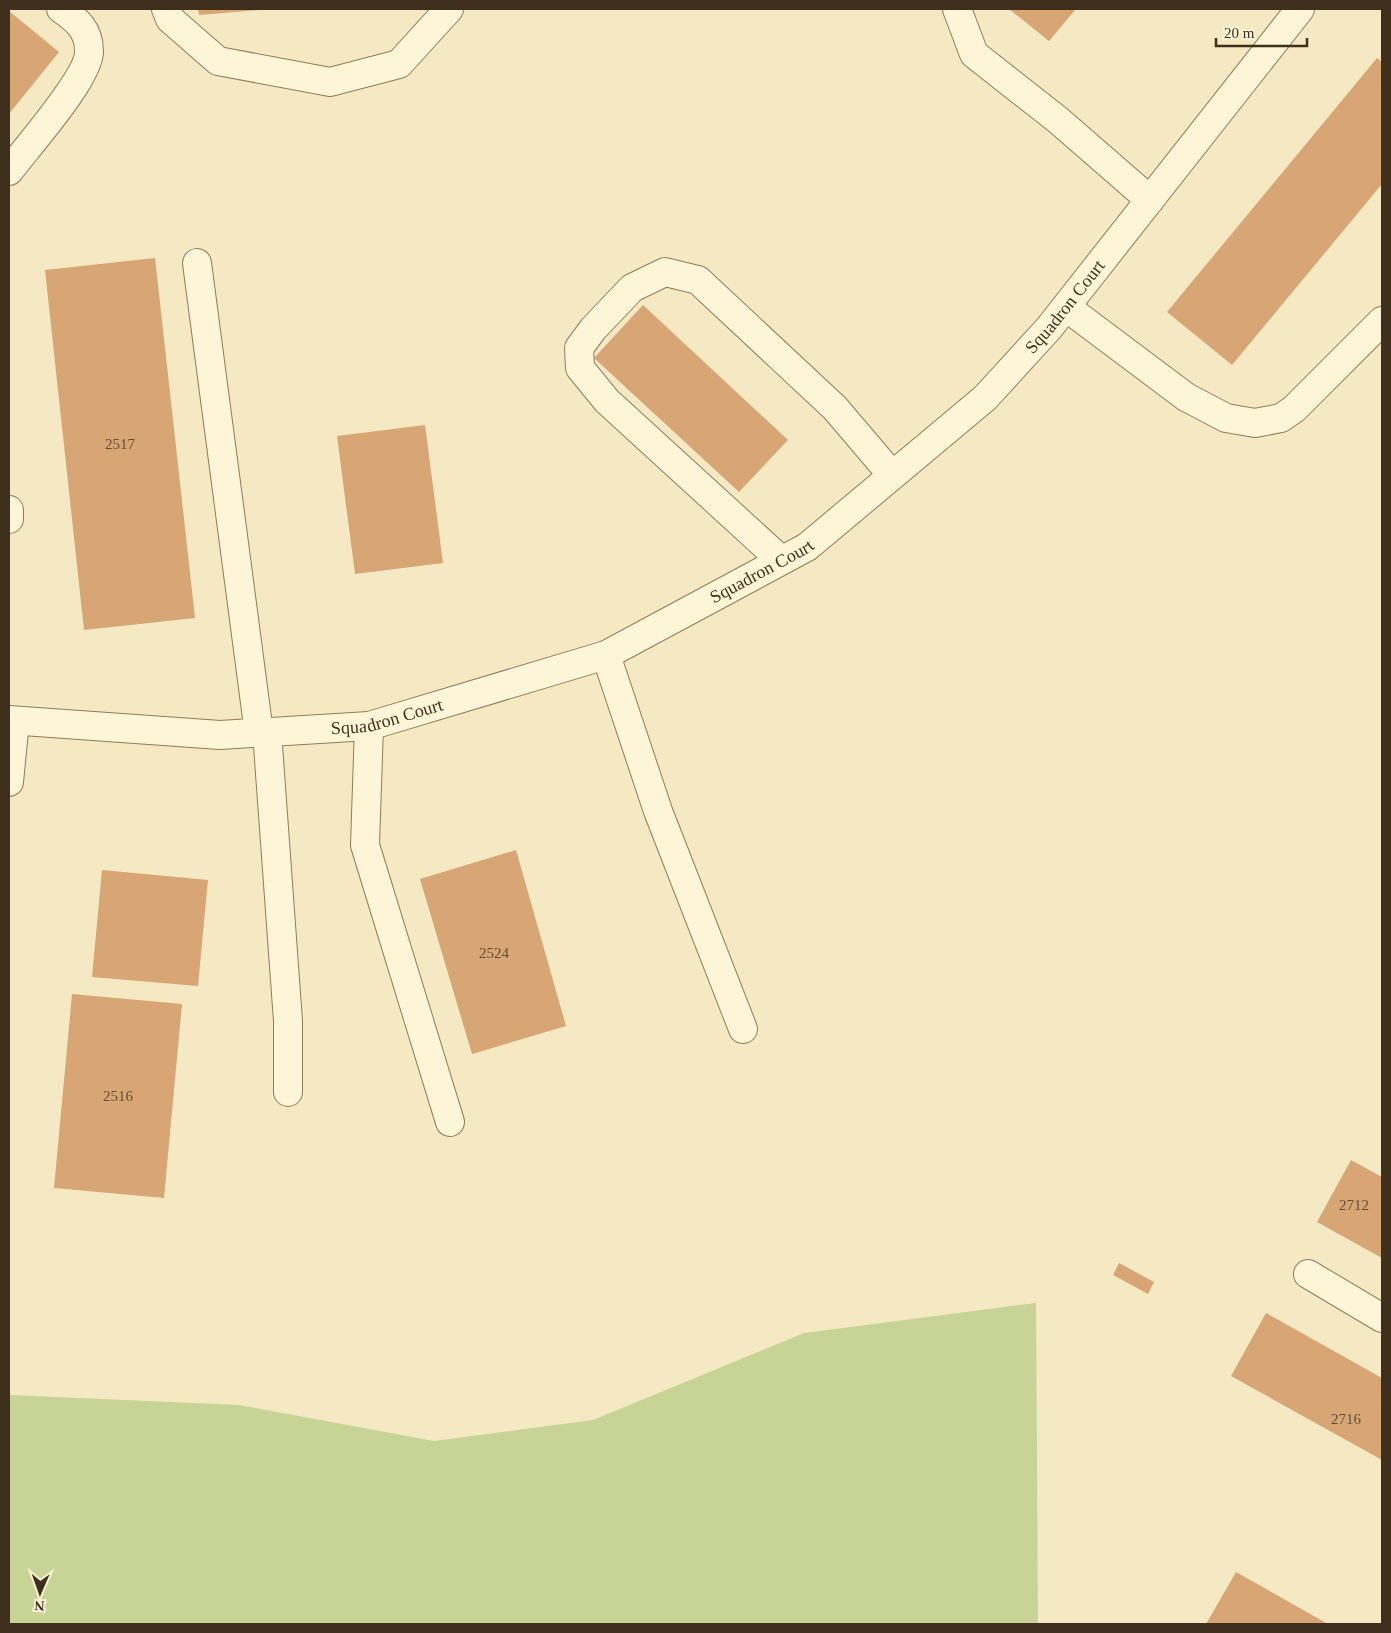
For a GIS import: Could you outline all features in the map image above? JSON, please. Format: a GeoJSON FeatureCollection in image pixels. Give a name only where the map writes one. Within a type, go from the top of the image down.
{"type":"FeatureCollection","features":[{"type":"Feature","properties":{"kind":"street"},"geometry":{"type":"LineString","coordinates":[[9,171],[78,81],[90,52],[82,24],[61,9]]}},
{"type":"Feature","properties":{"kind":"street"},"geometry":{"type":"LineString","coordinates":[[166,9],[170,19],[218,61],[330,82],[399,64],[449,9]]}},
{"type":"Feature","properties":{"kind":"street"},"geometry":{"type":"LineString","coordinates":[[957,9],[974,54],[1058,120],[1150,200]]}},
{"type":"Feature","properties":{"kind":"street","name":"Squadron Court"},"geometry":{"type":"LineString","coordinates":[[12,721],[220,735],[369,726],[606,655],[807,547],[985,398],[1066,306],[1150,200],[1289,13]]}},
{"type":"Feature","properties":{"kind":"street"},"geometry":{"type":"LineString","coordinates":[[197,263],[263,732],[288,1022],[288,1092]]}},
{"type":"Feature","properties":{"kind":"street"},"geometry":{"type":"LineString","coordinates":[[781,560],[607,400],[580,368],[579,348],[593,328],[632,288],[665,272],[698,280],[835,408],[892,476]]}},
{"type":"Feature","properties":{"kind":"street"},"geometry":{"type":"LineString","coordinates":[[1066,306],[1186,398],[1226,418],[1255,423],[1281,418],[1294,409],[1382,321]]}},
{"type":"Feature","properties":{"kind":"street"},"geometry":{"type":"LineString","coordinates":[[9,510],[9,519]]}},
{"type":"Feature","properties":{"kind":"street"},"geometry":{"type":"LineString","coordinates":[[606,655],[658,811],[743,1029]]}},
{"type":"Feature","properties":{"kind":"street"},"geometry":{"type":"LineString","coordinates":[[9,782],[12,721]]}},
{"type":"Feature","properties":{"kind":"street"},"geometry":{"type":"LineString","coordinates":[[369,726],[365,845],[450,1122]]}},
{"type":"Feature","properties":{"kind":"street"},"geometry":{"type":"LineString","coordinates":[[1308,1274],[1382,1318]]}},
{"type":"Feature","properties":{"kind":"green space"},"geometry":{"type":"Polygon","coordinates":[[[1036,1303],[1038,1624],[9,1624],[9,1395],[239,1405],[434,1441],[593,1420],[804,1333],[1036,1303]]]}},
{"type":"Feature","properties":{"kind":"building"},"geometry":{"type":"Polygon","coordinates":[[[198,9],[259,9],[259,10],[199,15],[198,9]]]}},
{"type":"Feature","properties":{"kind":"building"},"geometry":{"type":"Polygon","coordinates":[[[1009,9],[1076,9],[1049,41],[1009,9]]]}},
{"type":"Feature","properties":{"kind":"building"},"geometry":{"type":"Polygon","coordinates":[[[9,11],[59,52],[9,114],[9,11]]]}},
{"type":"Feature","properties":{"kind":"building"},"geometry":{"type":"Polygon","coordinates":[[[1377,58],[1382,62],[1382,184],[1232,365],[1167,312],[1377,58]]]}},
{"type":"Feature","properties":{"kind":"building"},"geometry":{"type":"Polygon","coordinates":[[[155,258],[195,618],[84,630],[45,270],[155,258]]]}},
{"type":"Feature","properties":{"kind":"building"},"geometry":{"type":"Polygon","coordinates":[[[643,305],[788,440],[739,492],[594,358],[643,305]]]}},
{"type":"Feature","properties":{"kind":"building"},"geometry":{"type":"Polygon","coordinates":[[[425,425],[443,563],[355,574],[337,436],[425,425]]]}},
{"type":"Feature","properties":{"kind":"building"},"geometry":{"type":"Polygon","coordinates":[[[516,850],[566,1026],[472,1054],[420,879],[516,850]]]}},
{"type":"Feature","properties":{"kind":"building"},"geometry":{"type":"Polygon","coordinates":[[[102,870],[208,880],[198,986],[92,977],[102,870]]]}},
{"type":"Feature","properties":{"kind":"building"},"geometry":{"type":"Polygon","coordinates":[[[72,994],[182,1004],[164,1198],[54,1188],[72,994]]]}},
{"type":"Feature","properties":{"kind":"building"},"geometry":{"type":"Polygon","coordinates":[[[1351,1160],[1382,1177],[1382,1258],[1317,1222],[1351,1160]]]}},
{"type":"Feature","properties":{"kind":"building"},"geometry":{"type":"Polygon","coordinates":[[[1119,1263],[1154,1282],[1148,1294],[1113,1275],[1119,1263]]]}},
{"type":"Feature","properties":{"kind":"building"},"geometry":{"type":"Polygon","coordinates":[[[1266,1313],[1382,1378],[1382,1460],[1231,1376],[1266,1313]]]}},
{"type":"Feature","properties":{"kind":"building"},"geometry":{"type":"Polygon","coordinates":[[[1236,1572],[1328,1624],[1206,1624],[1236,1572]]]}}]}
